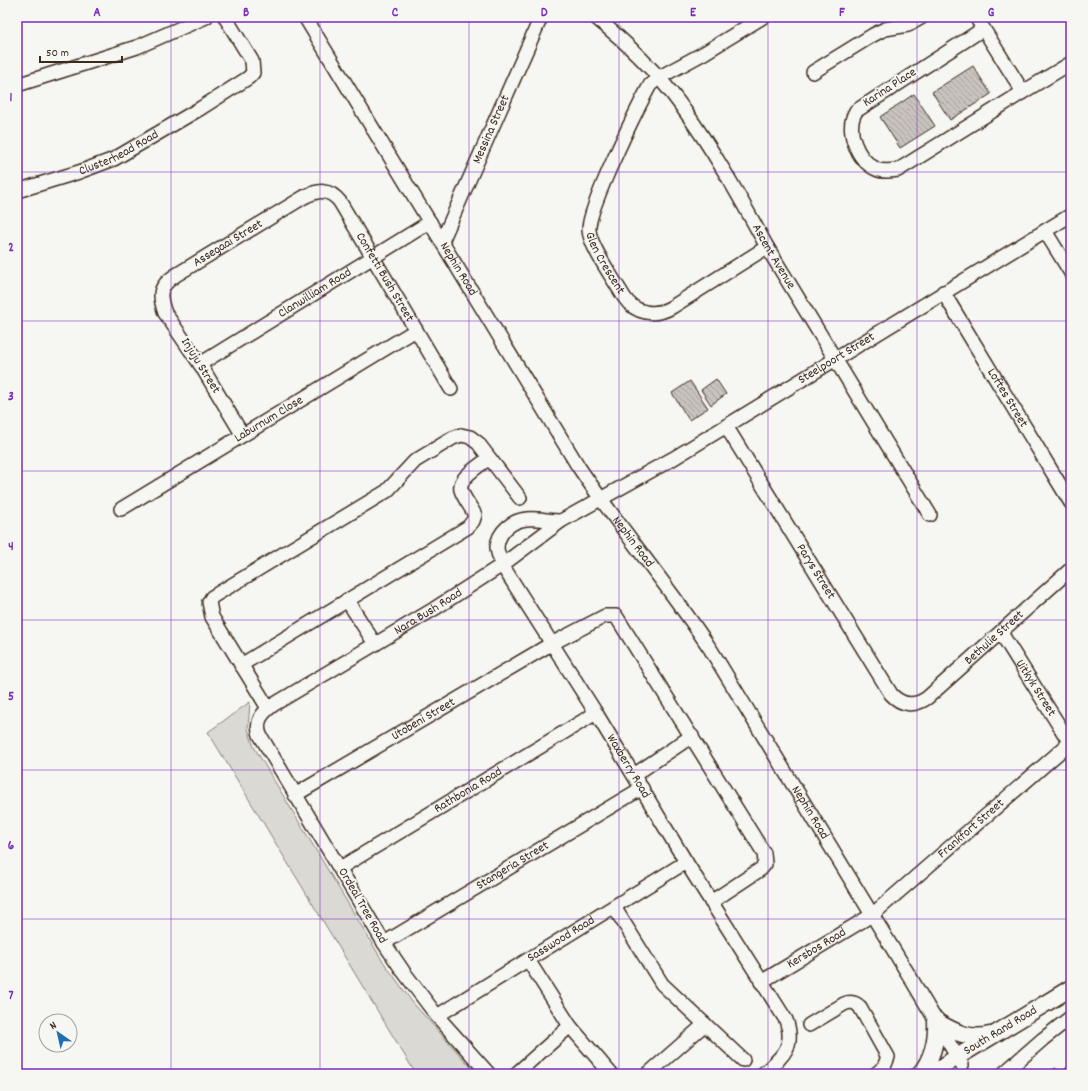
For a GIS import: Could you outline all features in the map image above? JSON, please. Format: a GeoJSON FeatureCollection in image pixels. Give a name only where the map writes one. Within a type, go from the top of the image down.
{"type":"FeatureCollection","features":[{"type":"Feature","properties":{"kind":"main road","name":"South Rand Road"},"geometry":{"type":"LineString","coordinates":[[948,1074],[959,1061],[998,1033],[1071,988]]}},
{"type":"Feature","properties":{"kind":"main road","name":"South Rand Road"},"geometry":{"type":"LineString","coordinates":[[932,1074],[959,1061],[1071,999]]}},
{"type":"Feature","properties":{"kind":"main road"},"geometry":{"type":"LineString","coordinates":[[937,1021],[958,1034],[971,1037],[988,1036],[998,1033]]}},
{"type":"Feature","properties":{"kind":"main road"},"geometry":{"type":"LineString","coordinates":[[920,1074],[933,1053],[937,1033],[937,1021]]}},
{"type":"Feature","properties":{"kind":"street"},"geometry":{"type":"LineString","coordinates":[[17,85],[137,47],[206,17]]}},
{"type":"Feature","properties":{"kind":"street","name":"Clusterhead Road"},"geometry":{"type":"LineString","coordinates":[[17,191],[114,159],[241,84],[253,73],[252,61],[225,17]]}},
{"type":"Feature","properties":{"kind":"street","name":"Nephin Road"},"geometry":{"type":"LineString","coordinates":[[305,17],[578,466],[601,499],[687,612],[937,1021],[959,1061]]}},
{"type":"Feature","properties":{"kind":"street","name":"Messina Street"},"geometry":{"type":"LineString","coordinates":[[442,241],[541,17]]}},
{"type":"Feature","properties":{"kind":"street","name":"Ascent Avenue"},"geometry":{"type":"LineString","coordinates":[[595,17],[622,39],[680,104],[748,211],[767,248],[930,515]]}},
{"type":"Feature","properties":{"kind":"street"},"geometry":{"type":"LineString","coordinates":[[658,78],[704,54],[763,17]]}},
{"type":"Feature","properties":{"kind":"street"},"geometry":{"type":"LineString","coordinates":[[813,72],[873,35],[886,29],[908,25],[922,17]]}},
{"type":"Feature","properties":{"kind":"street"},"geometry":{"type":"LineString","coordinates":[[976,17],[1023,92]]}},
{"type":"Feature","properties":{"kind":"street","name":"Karina Place"},"geometry":{"type":"LineString","coordinates":[[983,29],[856,111],[852,117],[851,126],[854,142],[859,152],[875,169],[882,171],[898,170],[1071,63]]}},
{"type":"Feature","properties":{"kind":"street","name":"Glen Crescent"},"geometry":{"type":"LineString","coordinates":[[658,78],[650,85],[647,91],[594,206],[589,225],[592,243],[627,302],[644,312],[660,313],[767,248]]}},
{"type":"Feature","properties":{"kind":"street","name":"Confetti Bush Street"},"geometry":{"type":"LineString","coordinates":[[304,197],[320,191],[325,191],[335,196],[451,389]]}},
{"type":"Feature","properties":{"kind":"street","name":"Assegaai Street"},"geometry":{"type":"LineString","coordinates":[[161,296],[162,287],[168,280],[304,197]]}},
{"type":"Feature","properties":{"kind":"street","name":"Steelpoort Street"},"geometry":{"type":"LineString","coordinates":[[601,499],[726,426],[1071,215]]}},
{"type":"Feature","properties":{"kind":"street","name":"Clanwilliam Road"},"geometry":{"type":"LineString","coordinates":[[200,364],[430,222]]}},
{"type":"Feature","properties":{"kind":"street"},"geometry":{"type":"LineString","coordinates":[[1045,231],[1071,273]]}},
{"type":"Feature","properties":{"kind":"street","name":"Loftes Street"},"geometry":{"type":"LineString","coordinates":[[943,292],[1071,503]]}},
{"type":"Feature","properties":{"kind":"street","name":"Injuju Street"},"geometry":{"type":"LineString","coordinates":[[161,296],[165,313],[200,364],[242,434]]}},
{"type":"Feature","properties":{"kind":"street","name":"Laburnum Close"},"geometry":{"type":"LineString","coordinates":[[121,509],[242,434],[416,330]]}},
{"type":"Feature","properties":{"kind":"street","name":"Parys Street"},"geometry":{"type":"LineString","coordinates":[[726,426],[891,694],[900,702],[916,704]]}},
{"type":"Feature","properties":{"kind":"street"},"geometry":{"type":"LineString","coordinates":[[268,708],[209,610],[209,602],[215,594],[386,491],[415,461],[453,438],[461,435],[470,437],[489,458],[520,498]]}},
{"type":"Feature","properties":{"kind":"street"},"geometry":{"type":"LineString","coordinates":[[242,665],[473,522],[475,515],[461,489],[461,484],[464,478],[489,458]]}},
{"type":"Feature","properties":{"kind":"street","name":"Nara Bush Road"},"geometry":{"type":"LineString","coordinates":[[258,724],[260,716],[268,708],[434,609],[502,565],[561,521],[601,499]]}},
{"type":"Feature","properties":{"kind":"street","name":"Waxberry Road"},"geometry":{"type":"LineString","coordinates":[[561,521],[527,519],[515,522],[500,535],[497,548],[502,565],[596,713],[686,862],[786,1020],[790,1031],[789,1043],[784,1053],[763,1074]]}},
{"type":"Feature","properties":{"kind":"street","name":"Bethulie Street"},"geometry":{"type":"LineString","coordinates":[[916,704],[927,698],[1071,569]]}},
{"type":"Feature","properties":{"kind":"street"},"geometry":{"type":"LineString","coordinates":[[347,600],[375,644]]}},
{"type":"Feature","properties":{"kind":"street","name":"Utobeni Street"},"geometry":{"type":"LineString","coordinates":[[295,795],[551,644],[605,616],[616,616],[692,736]]}},
{"type":"Feature","properties":{"kind":"street","name":"Uitkyk Street"},"geometry":{"type":"LineString","coordinates":[[1000,634],[1070,743]]}},
{"type":"Feature","properties":{"kind":"street","name":"Rathbonia Road"},"geometry":{"type":"LineString","coordinates":[[340,868],[596,713]]}},
{"type":"Feature","properties":{"kind":"street","name":"Ordeal Tree Road"},"geometry":{"type":"LineString","coordinates":[[258,724],[260,735],[384,943],[437,1016],[489,1074]]}},
{"type":"Feature","properties":{"kind":"street"},"geometry":{"type":"LineString","coordinates":[[634,775],[692,736],[764,853],[766,859],[765,864],[761,869],[711,902]]}},
{"type":"Feature","properties":{"kind":"street","name":"Frankfort Street"},"geometry":{"type":"LineString","coordinates":[[872,915],[1070,743]]}},
{"type":"Feature","properties":{"kind":"street","name":"Stangeria Street"},"geometry":{"type":"LineString","coordinates":[[384,943],[642,788]]}},
{"type":"Feature","properties":{"kind":"street","name":"Sasswood Road"},"geometry":{"type":"LineString","coordinates":[[437,1016],[686,862]]}},
{"type":"Feature","properties":{"kind":"street"},"geometry":{"type":"LineString","coordinates":[[614,907],[662,984],[743,1060]]}},
{"type":"Feature","properties":{"kind":"street","name":"Kersbos Road"},"geometry":{"type":"LineString","coordinates":[[762,982],[872,915]]}},
{"type":"Feature","properties":{"kind":"street"},"geometry":{"type":"LineString","coordinates":[[528,960],[570,1026],[611,1074]]}},
{"type":"Feature","properties":{"kind":"street"},"geometry":{"type":"LineString","coordinates":[[809,1025],[844,1004],[850,1002],[856,1003],[860,1007],[888,1057],[884,1067],[876,1074]]}},
{"type":"Feature","properties":{"kind":"street","name":"South Rand Road"},"geometry":{"type":"LineString","coordinates":[[1003,1074],[1042,1039],[1071,1017]]}},
{"type":"Feature","properties":{"kind":"street"},"geometry":{"type":"LineString","coordinates":[[648,1074],[705,1024]]}},
{"type":"Feature","properties":{"kind":"street"},"geometry":{"type":"LineString","coordinates":[[517,1073],[570,1026]]}},
{"type":"Feature","properties":{"kind":"shaded area"},"geometry":{"type":"Polygon","coordinates":[[[250,702],[248,729],[254,747],[382,960],[413,1003],[477,1074],[416,1074],[208,732],[250,702]]]}},
{"type":"Feature","properties":{"kind":"building"},"geometry":{"type":"Polygon","coordinates":[[[973,66],[991,94],[950,120],[932,92],[973,66]]]}},
{"type":"Feature","properties":{"kind":"building"},"geometry":{"type":"Polygon","coordinates":[[[914,94],[935,126],[900,148],[880,117],[914,94]]]}},
{"type":"Feature","properties":{"kind":"building"},"geometry":{"type":"Polygon","coordinates":[[[716,379],[726,394],[711,405],[701,390],[716,379]]]}},
{"type":"Feature","properties":{"kind":"building"},"geometry":{"type":"Polygon","coordinates":[[[690,381],[708,408],[689,420],[672,393],[690,381]]]}},
{"type":"Feature","properties":{"kind":"building"},"geometry":{"type":"Polygon","coordinates":[[[1071,1063],[1071,1074],[1070,1074],[1065,1069],[1071,1063]]]}},
{"type":"Feature","properties":{"kind":"building"},"geometry":{"type":"Polygon","coordinates":[[[1055,1068],[1061,1074],[1048,1074],[1055,1068]]]}}]}
